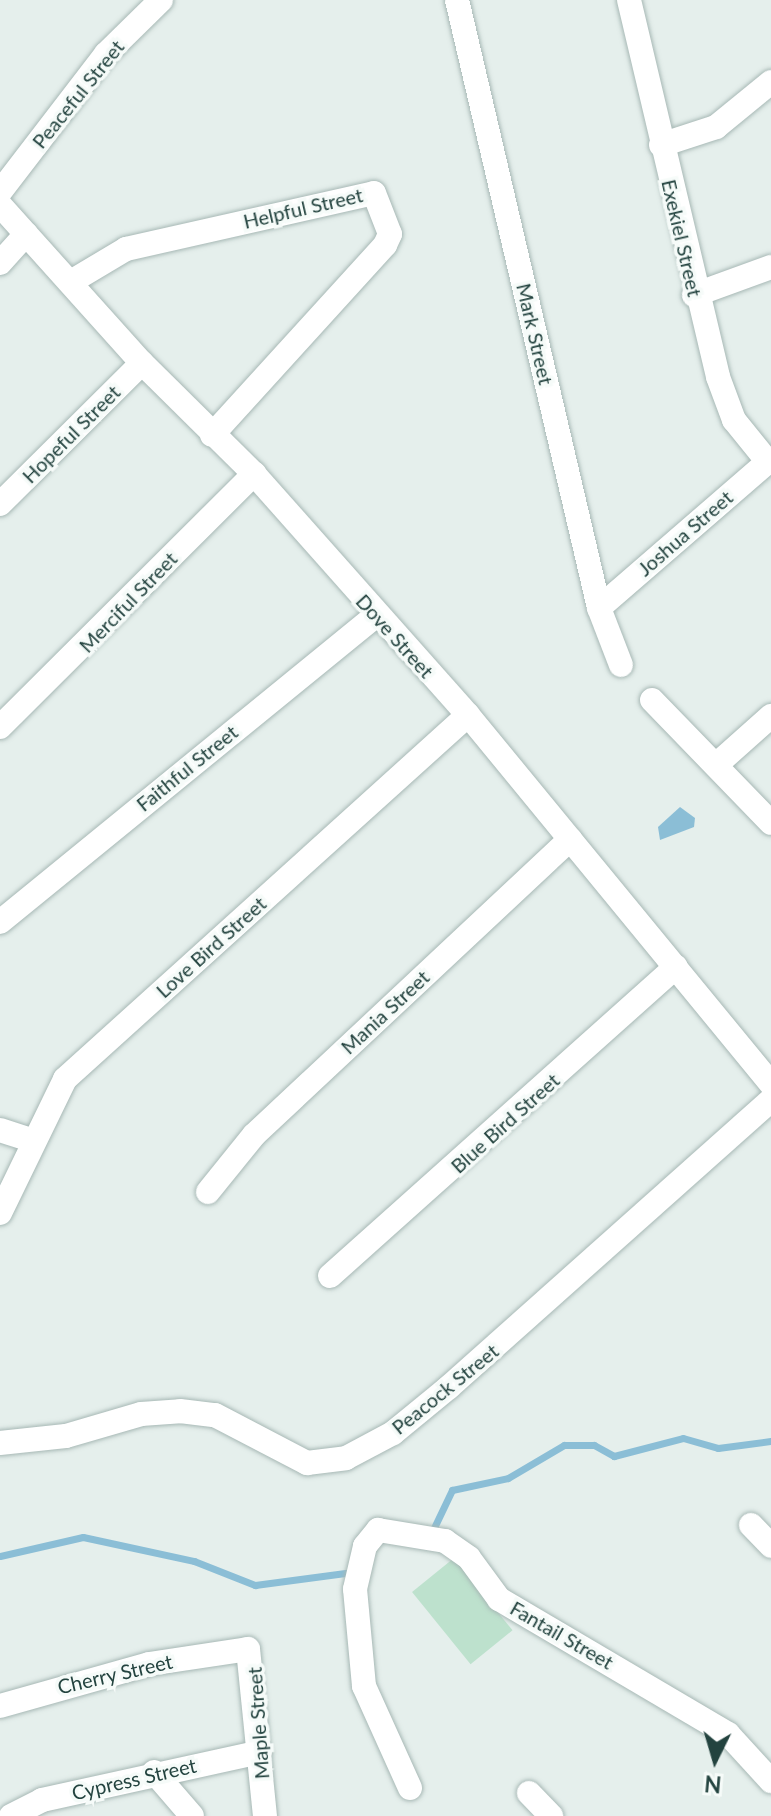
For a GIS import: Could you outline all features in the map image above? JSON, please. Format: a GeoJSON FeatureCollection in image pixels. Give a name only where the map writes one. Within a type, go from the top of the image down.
{"type":"FeatureCollection","features":[{"type":"Feature","properties":{"kind":"street","name":"Peaceful Street"},"geometry":{"type":"LineString","coordinates":[[0,192],[106,54],[161,0]]}},
{"type":"Feature","properties":{"kind":"street","name":"Mark Street"},"geometry":{"type":"LineString","coordinates":[[457,0],[599,608],[621,665]]}},
{"type":"Feature","properties":{"kind":"street","name":"Exekiel Street"},"geometry":{"type":"LineString","coordinates":[[629,0],[694,295],[725,400],[769,460]]}},
{"type":"Feature","properties":{"kind":"street"},"geometry":{"type":"LineString","coordinates":[[661,145],[716,127],[771,82]]}},
{"type":"Feature","properties":{"kind":"street","name":"Helpful Street"},"geometry":{"type":"LineString","coordinates":[[74,280],[126,249],[374,193],[390,234],[385,245],[212,435]]}},
{"type":"Feature","properties":{"kind":"street","name":"Dove Street"},"geometry":{"type":"LineString","coordinates":[[0,205],[74,280],[142,363],[254,474],[375,616],[468,715],[771,1084]]}},
{"type":"Feature","properties":{"kind":"street"},"geometry":{"type":"LineString","coordinates":[[0,263],[26,234]]}},
{"type":"Feature","properties":{"kind":"street"},"geometry":{"type":"LineString","coordinates":[[694,295],[771,267]]}},
{"type":"Feature","properties":{"kind":"street","name":"Hopeful Street"},"geometry":{"type":"LineString","coordinates":[[0,504],[142,363]]}},
{"type":"Feature","properties":{"kind":"street","name":"Joshua Street"},"geometry":{"type":"LineString","coordinates":[[599,608],[769,460]]}},
{"type":"Feature","properties":{"kind":"street","name":"Merciful Street"},"geometry":{"type":"LineString","coordinates":[[0,727],[254,474]]}},
{"type":"Feature","properties":{"kind":"street","name":"Faithful Street"},"geometry":{"type":"LineString","coordinates":[[0,922],[375,616]]}},
{"type":"Feature","properties":{"kind":"street"},"geometry":{"type":"LineString","coordinates":[[652,700],[771,823]]}},
{"type":"Feature","properties":{"kind":"street","name":"Love Bird Street"},"geometry":{"type":"LineString","coordinates":[[0,1213],[31,1140],[65,1079],[468,715]]}},
{"type":"Feature","properties":{"kind":"street"},"geometry":{"type":"LineString","coordinates":[[716,765],[771,716]]}},
{"type":"Feature","properties":{"kind":"street","name":"Mania Street"},"geometry":{"type":"LineString","coordinates":[[208,1192],[254,1135],[570,839]]}},
{"type":"Feature","properties":{"kind":"street","name":"Blue Bird Street"},"geometry":{"type":"LineString","coordinates":[[330,1276],[676,967]]}},
{"type":"Feature","properties":{"kind":"street","name":"Peacock Street"},"geometry":{"type":"LineString","coordinates":[[0,1443],[66,1436],[141,1414],[180,1411],[215,1415],[307,1463],[346,1458],[393,1433],[449,1387],[771,1100]]}},
{"type":"Feature","properties":{"kind":"street"},"geometry":{"type":"LineString","coordinates":[[0,1130],[31,1140]]}},
{"type":"Feature","properties":{"kind":"street"},"geometry":{"type":"LineString","coordinates":[[751,1525],[771,1546]]}},
{"type":"Feature","properties":{"kind":"street","name":"Fantail Street"},"geometry":{"type":"LineString","coordinates":[[410,1788],[364,1686],[355,1589],[365,1546],[378,1530],[445,1541],[469,1558],[499,1599],[728,1734],[771,1781]]}},
{"type":"Feature","properties":{"kind":"street","name":"Cherry Street"},"geometry":{"type":"LineString","coordinates":[[0,1706],[232,1648]]}},
{"type":"Feature","properties":{"kind":"street","name":"Maple Street"},"geometry":{"type":"LineString","coordinates":[[232,1648],[248,1649],[254,1659],[265,1816]]}},
{"type":"Feature","properties":{"kind":"street","name":"Cypress Street"},"geometry":{"type":"LineString","coordinates":[[11,1816],[49,1808],[154,1772],[260,1752]]}},
{"type":"Feature","properties":{"kind":"street"},"geometry":{"type":"LineString","coordinates":[[154,1772],[192,1816]]}},
{"type":"Feature","properties":{"kind":"street"},"geometry":{"type":"LineString","coordinates":[[529,1793],[551,1816]]}},
{"type":"Feature","properties":{"kind":"green space"},"geometry":{"type":"Polygon","coordinates":[[[454,1558],[513,1630],[471,1664],[412,1592],[454,1558]]]}},
{"type":"Feature","properties":{"kind":"water"},"geometry":{"type":"Polygon","coordinates":[[[680,807],[695,818],[694,827],[660,840],[658,827],[680,807]]]}},
{"type":"Feature","properties":{"kind":"waterway"},"geometry":{"type":"LineString","coordinates":[[431,1534],[452,1490],[508,1478],[564,1445],[594,1445],[614,1456],[683,1438],[718,1448],[771,1441]]}},
{"type":"Feature","properties":{"kind":"waterway"},"geometry":{"type":"LineString","coordinates":[[0,1556],[83,1537],[194,1561],[255,1585],[345,1573]]}}]}
